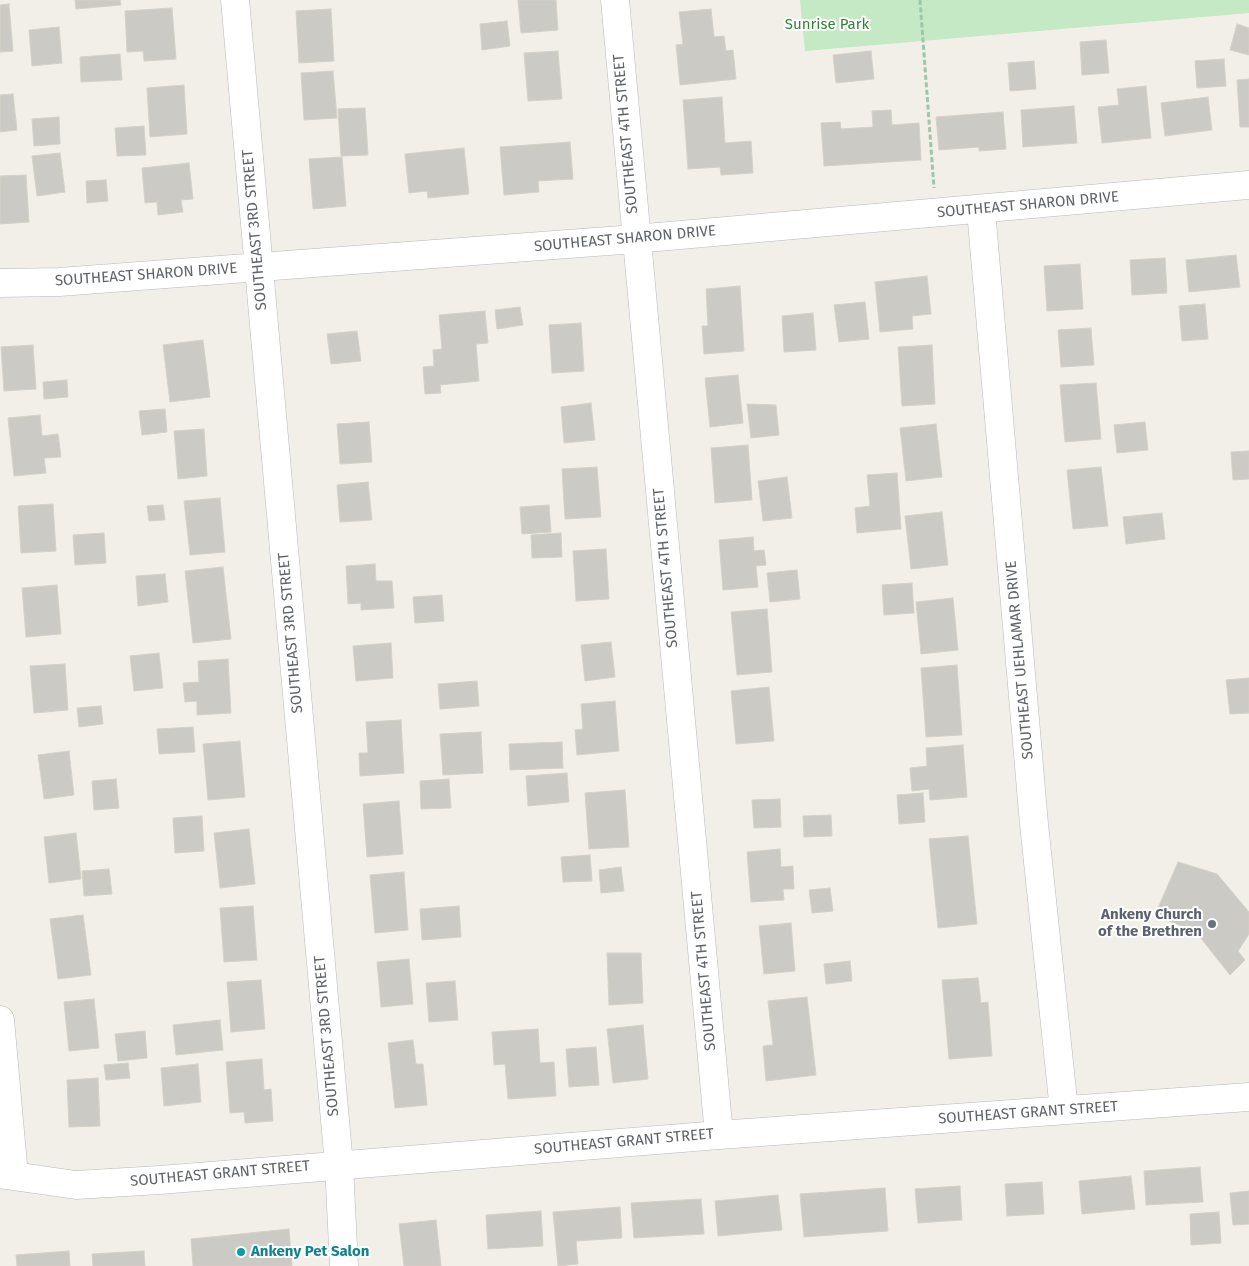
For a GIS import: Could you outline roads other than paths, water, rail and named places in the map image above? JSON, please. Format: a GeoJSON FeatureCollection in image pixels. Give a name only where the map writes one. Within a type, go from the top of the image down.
{"type":"FeatureCollection","features":[{"type":"Feature","properties":{"kind":"street","name":"SOUTHEAST 3RD STREET"},"geometry":{"type":"LineString","coordinates":[[235,0],[339,1165],[344,1266]]}},
{"type":"Feature","properties":{"kind":"street","name":"SOUTHEAST 4TH STREET"},"geometry":{"type":"LineString","coordinates":[[615,0],[635,239],[719,1135]]}},
{"type":"Feature","properties":{"kind":"street","name":"SOUTHEAST SHARON DRIVE"},"geometry":{"type":"LineString","coordinates":[[0,283],[59,282],[635,239],[1249,185]]}},
{"type":"Feature","properties":{"kind":"street","name":"SOUTHEAST UEHLAMAR DRIVE"},"geometry":{"type":"LineString","coordinates":[[981,210],[1034,824],[1064,1110]]}},
{"type":"Feature","properties":{"kind":"street"},"geometry":{"type":"LineString","coordinates":[[0,1020],[7,1175]]}},
{"type":"Feature","properties":{"kind":"street","name":"SOUTHEAST GRANT STREET"},"geometry":{"type":"LineString","coordinates":[[7,1175],[76,1185],[1249,1096]]}},
{"type":"Feature","properties":{"kind":"place","name":"Ankeny Church of the Brethren"},"geometry":{"type":"Point","coordinates":[1212,924]}},
{"type":"Feature","properties":{"kind":"place","name":"Ankeny Pet Salon"},"geometry":{"type":"Point","coordinates":[241,1252]}},
{"type":"Feature","properties":{"kind":"park label","name":"Sunrise Park"},"geometry":{"type":"Point","coordinates":[827,25]}}]}
